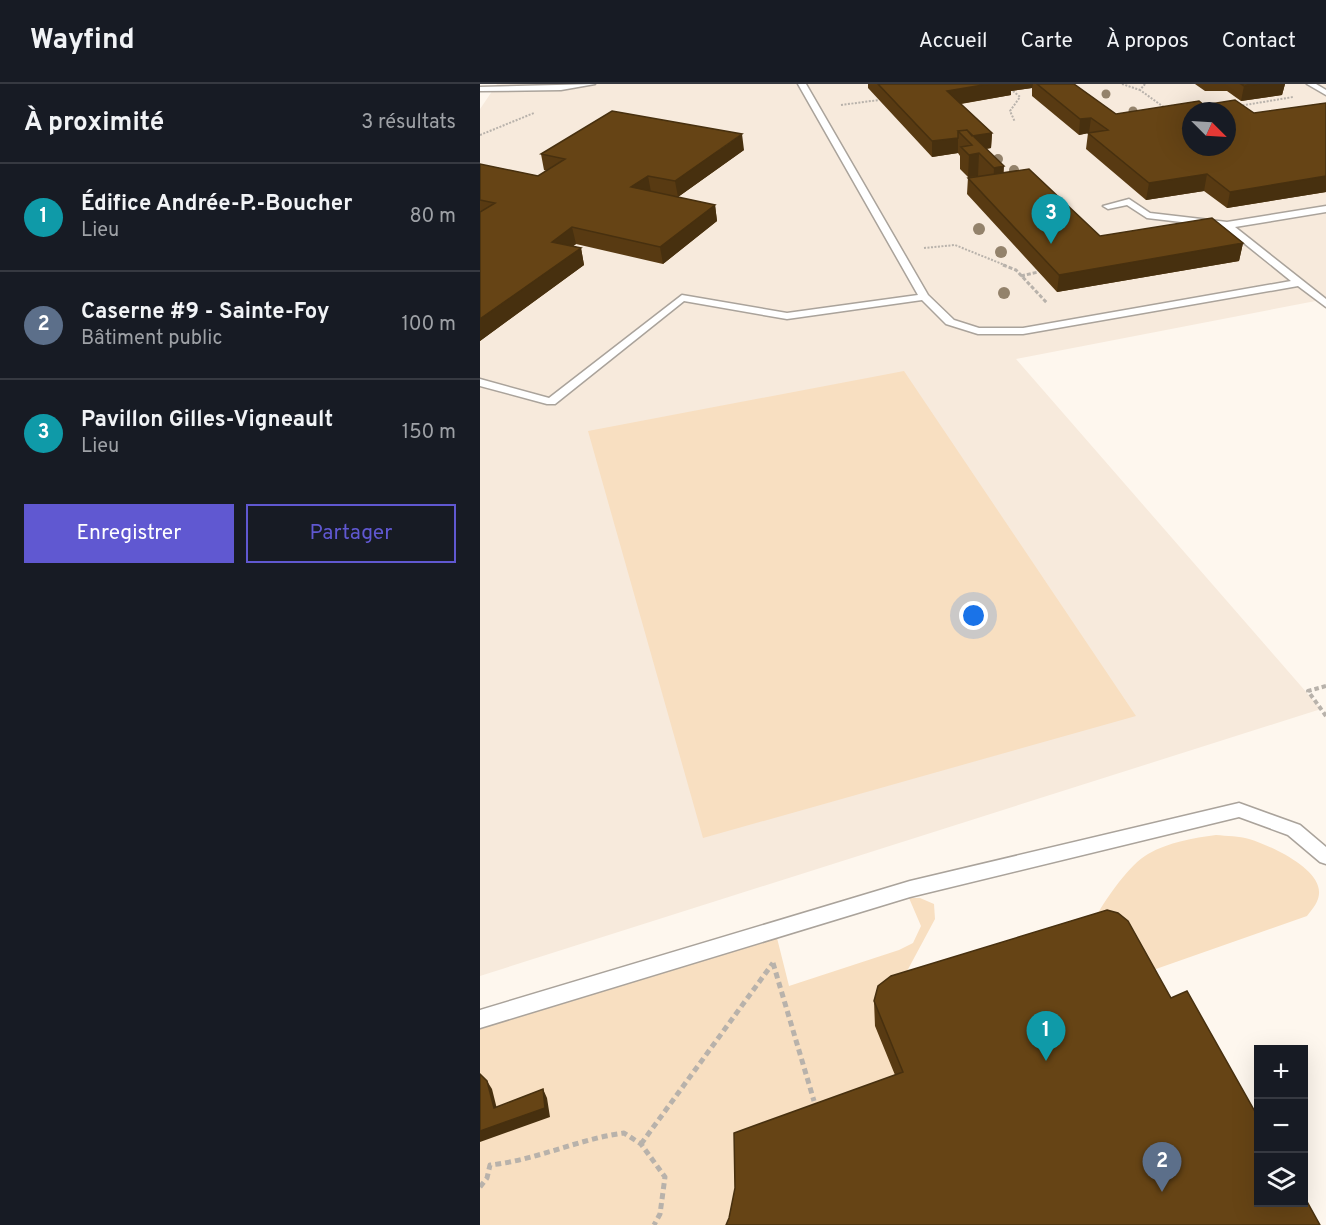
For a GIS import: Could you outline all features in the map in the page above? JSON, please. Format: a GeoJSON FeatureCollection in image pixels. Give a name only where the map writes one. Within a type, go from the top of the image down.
{"type":"FeatureCollection","features":[{"type":"Feature","properties":{"kind":"lane"},"geometry":{"type":"LineString","coordinates":[[480,89],[561,88],[591,84]]}},
{"type":"Feature","properties":{"kind":"lane"},"geometry":{"type":"LineString","coordinates":[[802,84],[924,297],[950,322],[978,331],[1023,331],[1299,283]]}},
{"type":"Feature","properties":{"kind":"lane"},"geometry":{"type":"LineString","coordinates":[[1311,84],[1326,93]]}},
{"type":"Feature","properties":{"kind":"lane"},"geometry":{"type":"LineString","coordinates":[[1108,206],[1129,202],[1147,215],[1227,225],[1326,208]]}},
{"type":"Feature","properties":{"kind":"lane"},"geometry":{"type":"LineString","coordinates":[[1227,225],[1326,304]]}},
{"type":"Feature","properties":{"kind":"lane"},"geometry":{"type":"LineString","coordinates":[[480,382],[551,402],[682,298],[787,316],[924,297]]}},
{"type":"Feature","properties":{"kind":"lane"},"geometry":{"type":"LineString","coordinates":[[480,1019],[910,890],[1239,810],[1294,830],[1326,857]]}},
{"type":"Feature","properties":{"kind":"path"},"geometry":{"type":"LineString","coordinates":[[1122,84],[1140,90],[1165,109]]}},
{"type":"Feature","properties":{"kind":"path"},"geometry":{"type":"LineString","coordinates":[[1140,90],[1145,84]]}},
{"type":"Feature","properties":{"kind":"path"},"geometry":{"type":"LineString","coordinates":[[1013,90],[1020,97],[1010,111],[1015,122]]}},
{"type":"Feature","properties":{"kind":"path"},"geometry":{"type":"LineString","coordinates":[[1236,107],[1294,97]]}},
{"type":"Feature","properties":{"kind":"path"},"geometry":{"type":"LineString","coordinates":[[852,104],[879,100]]}},
{"type":"Feature","properties":{"kind":"path"},"geometry":{"type":"LineString","coordinates":[[956,245],[1016,270],[1066,323]]}},
{"type":"Feature","properties":{"kind":"path"},"geometry":{"type":"LineString","coordinates":[[1021,276],[1038,272]]}},
{"type":"Feature","properties":{"kind":"path"},"geometry":{"type":"LineString","coordinates":[[1326,686],[1308,691],[1326,716]]}},
{"type":"Feature","properties":{"kind":"path"},"geometry":{"type":"LineString","coordinates":[[759,934],[773,963],[814,1101]]}},
{"type":"Feature","properties":{"kind":"path"},"geometry":{"type":"LineString","coordinates":[[641,1144],[773,963]]}},
{"type":"Feature","properties":{"kind":"path"},"geometry":{"type":"LineString","coordinates":[[480,1187],[487,1178],[490,1165],[521,1162],[593,1137],[624,1133],[641,1144],[665,1177],[660,1214],[654,1225]]}},
{"type":"Feature","properties":{"kind":"shaded area"},"geometry":{"type":"Polygon","coordinates":[[[497,84],[1326,84],[1326,299],[1016,359],[1321,709],[480,976],[480,109],[497,84]]]}},
{"type":"Feature","properties":{"kind":"shaded area"},"geometry":{"type":"Polygon","coordinates":[[[904,371],[1136,716],[703,838],[588,431],[904,371]]]}},
{"type":"Feature","properties":{"kind":"shaded area"},"geometry":{"type":"Polygon","coordinates":[[[1216,835],[1249,839],[1299,863],[1314,878],[1318,886],[1319,894],[1315,906],[1307,916],[1136,976],[1097,915],[1127,873],[1148,854],[1190,839],[1216,835]]]}},
{"type":"Feature","properties":{"kind":"shaded area"},"geometry":{"type":"Polygon","coordinates":[[[909,898],[920,898],[934,904],[935,919],[891,1001],[903,1096],[738,1225],[480,1225],[480,1028],[775,930],[789,986],[899,950],[913,943],[921,926],[909,898]]]}},
{"type":"Feature","properties":{"kind":"building"},"geometry":{"type":"Polygon","coordinates":[[[878,84],[989,84],[947,91],[992,133],[972,136],[967,130],[958,131],[958,138],[932,141],[878,84]]]}},
{"type":"Feature","properties":{"kind":"building"},"geometry":{"type":"Polygon","coordinates":[[[1037,84],[1074,84],[1116,114],[1182,104],[1182,156],[1236,156],[1236,102],[1223,102],[1235,100],[1254,113],[1326,103],[1326,176],[1230,192],[1207,174],[1149,183],[1088,133],[1108,130],[1091,118],[1080,119],[1037,84]]]}},
{"type":"Feature","properties":{"kind":"building"},"geometry":{"type":"Polygon","coordinates":[[[612,111],[742,134],[675,181],[648,176],[631,187],[715,205],[660,247],[572,227],[552,242],[581,248],[480,319],[480,212],[495,203],[480,200],[480,164],[538,176],[565,159],[541,154],[612,111]]]}},
{"type":"Feature","properties":{"kind":"building"},"geometry":{"type":"Polygon","coordinates":[[[967,130],[1004,166],[994,168],[979,153],[969,155],[961,147],[972,145],[958,131],[967,130]]]}},
{"type":"Feature","properties":{"kind":"building"},"geometry":{"type":"Polygon","coordinates":[[[1029,169],[1100,236],[1212,218],[1243,243],[1059,275],[968,178],[1029,169]]]}},
{"type":"Feature","properties":{"kind":"building"},"geometry":{"type":"Polygon","coordinates":[[[1107,910],[1118,913],[1128,921],[1171,998],[1187,991],[1254,1110],[1254,1207],[1308,1207],[1308,1203],[1320,1225],[726,1225],[735,1188],[734,1133],[903,1072],[874,1001],[878,986],[891,976],[1107,910]]]}},
{"type":"Feature","properties":{"kind":"building"},"geometry":{"type":"Polygon","coordinates":[[[480,1074],[487,1081],[494,1108],[543,1089],[545,1108],[480,1131],[480,1074]]]}},
{"type":"Feature","properties":{"kind":"place","name":"Pavillon Gilles-Vigneault"},"geometry":{"type":"Point","coordinates":[1051,244]}},
{"type":"Feature","properties":{"kind":"place","name":"Édifice Andrée-P.-Boucher"},"geometry":{"type":"Point","coordinates":[1046,1061]}},
{"type":"Feature","properties":{"kind":"place","name":"Caserne #9 - Sainte-Foy"},"geometry":{"type":"Point","coordinates":[1162,1192]}}]}
